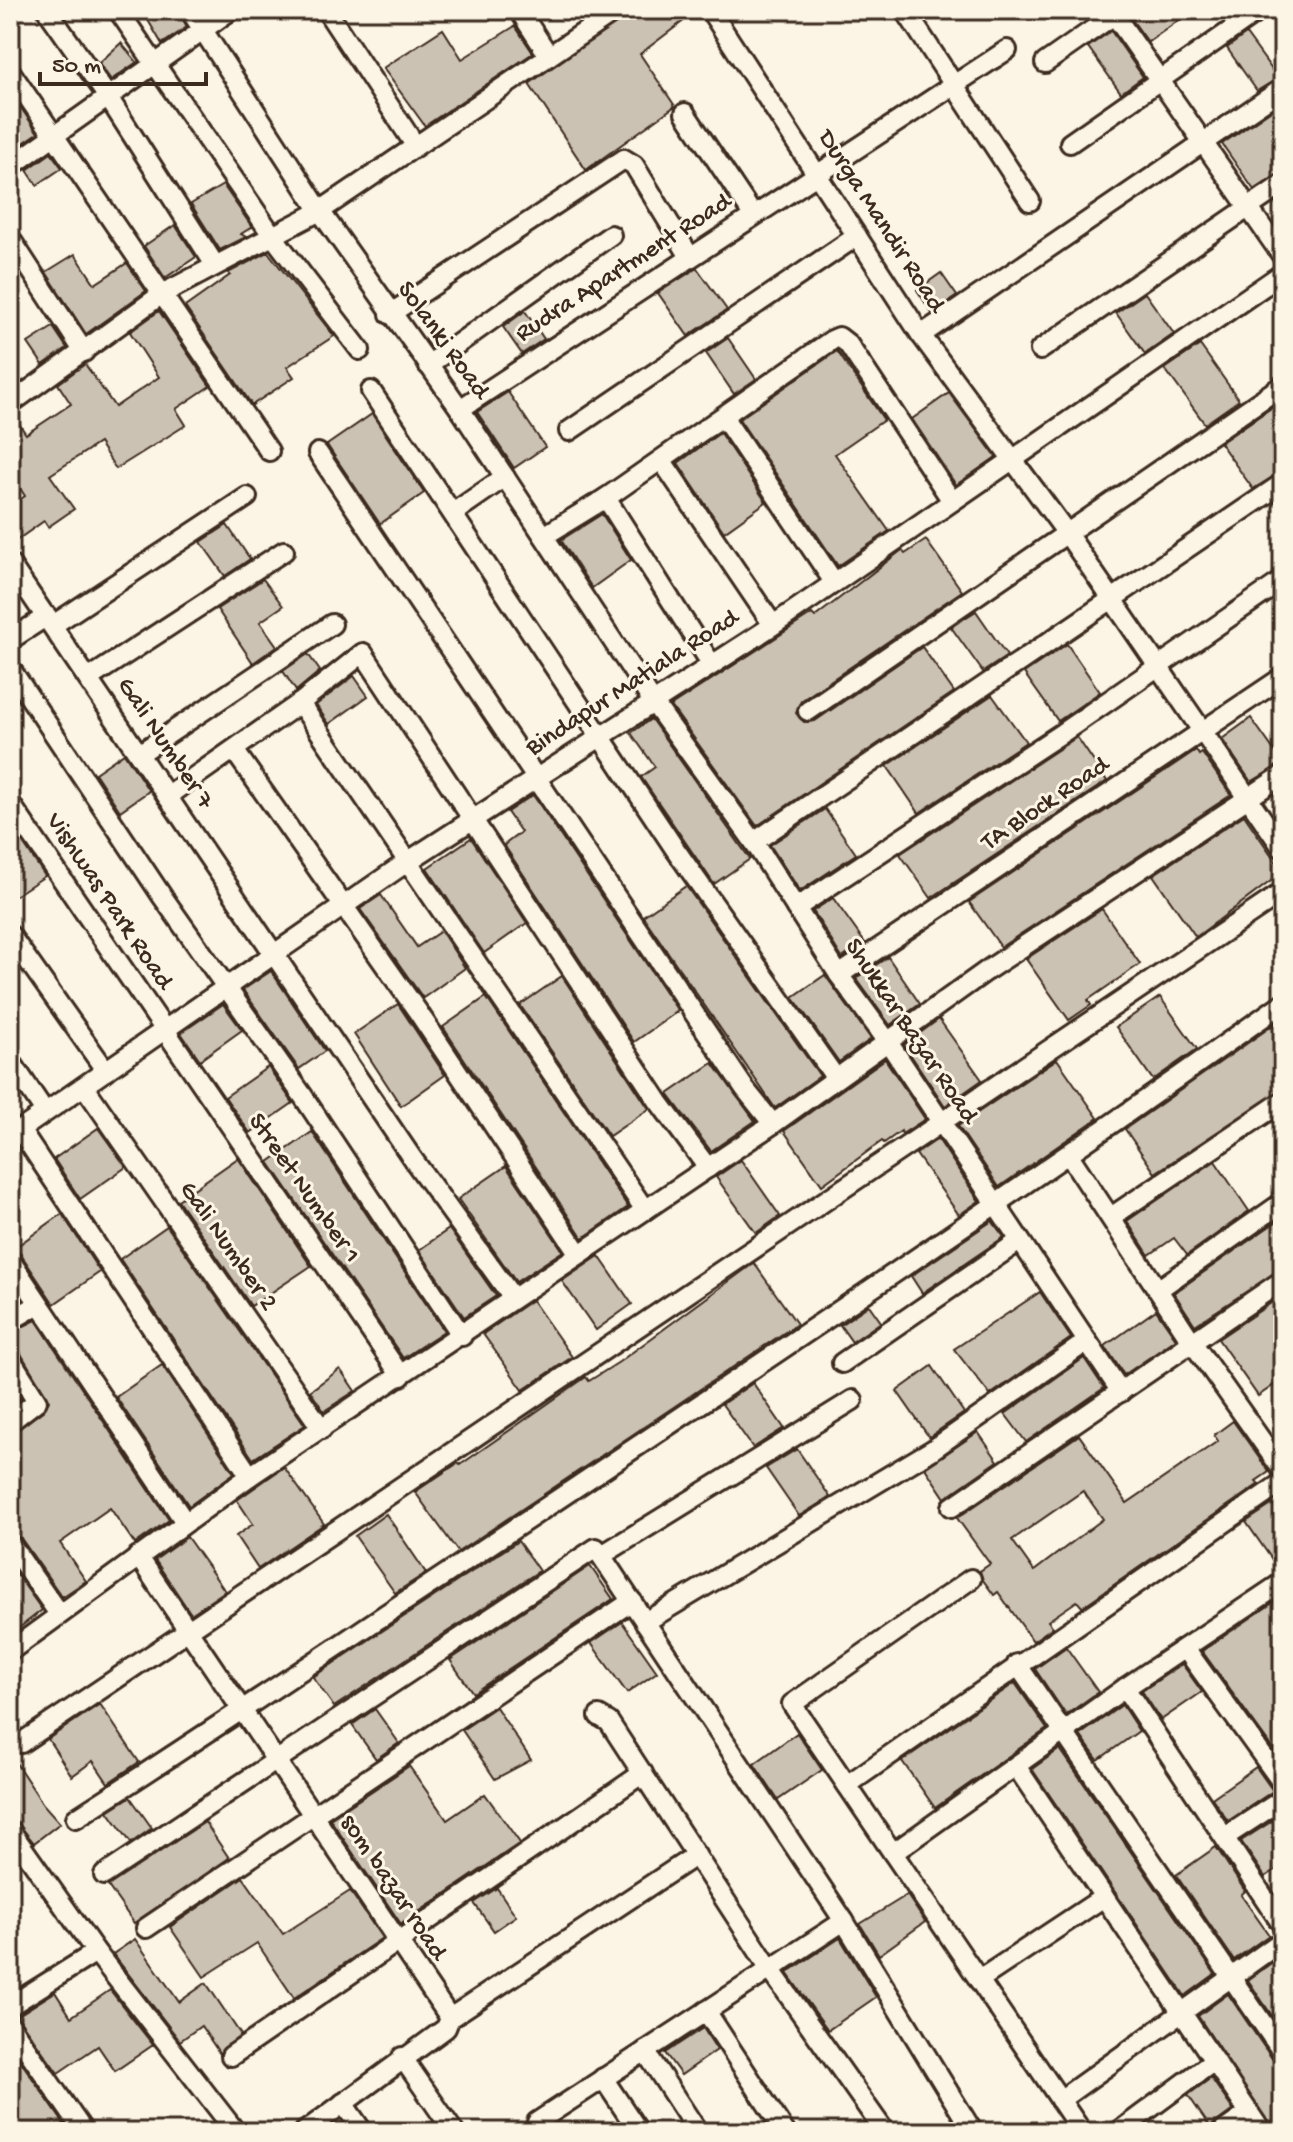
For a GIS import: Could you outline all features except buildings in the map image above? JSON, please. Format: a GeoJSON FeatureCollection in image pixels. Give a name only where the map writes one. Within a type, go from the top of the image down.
{"type":"FeatureCollection","features":[{"type":"Feature","properties":{"kind":"street"},"geometry":{"type":"LineString","coordinates":[[47,10],[108,97],[215,265]]}},
{"type":"Feature","properties":{"kind":"street"},"geometry":{"type":"LineString","coordinates":[[118,10],[272,235],[360,350]]}},
{"type":"Feature","properties":{"kind":"street","name":"Solanki Road"},"geometry":{"type":"LineString","coordinates":[[190,10],[320,211],[460,409],[653,702]]}},
{"type":"Feature","properties":{"kind":"street"},"geometry":{"type":"LineString","coordinates":[[10,167],[231,10]]}},
{"type":"Feature","properties":{"kind":"street"},"geometry":{"type":"LineString","coordinates":[[326,10],[415,145]]}},
{"type":"Feature","properties":{"kind":"street"},"geometry":{"type":"LineString","coordinates":[[519,10],[549,56]]}},
{"type":"Feature","properties":{"kind":"street"},"geometry":{"type":"LineString","coordinates":[[10,404],[162,294],[320,211],[617,10]]}},
{"type":"Feature","properties":{"kind":"street","name":"Durga Mandir Road"},"geometry":{"type":"LineString","coordinates":[[710,10],[921,335],[1010,460],[1066,532],[1283,849]]}},
{"type":"Feature","properties":{"kind":"street"},"geometry":{"type":"LineString","coordinates":[[905,10],[1030,201]]}},
{"type":"Feature","properties":{"kind":"street"},"geometry":{"type":"LineString","coordinates":[[1070,143],[1260,10]]}},
{"type":"Feature","properties":{"kind":"street"},"geometry":{"type":"LineString","coordinates":[[1045,63],[1116,12],[1283,257]]}},
{"type":"Feature","properties":{"kind":"street","name":"Rudra Apartment Road"},"geometry":{"type":"LineString","coordinates":[[460,409],[1007,50]]}},
{"type":"Feature","properties":{"kind":"street"},"geometry":{"type":"LineString","coordinates":[[10,71],[269,451]]}},
{"type":"Feature","properties":{"kind":"street"},"geometry":{"type":"LineString","coordinates":[[921,335],[1283,88]]}},
{"type":"Feature","properties":{"kind":"street"},"geometry":{"type":"LineString","coordinates":[[685,113],[753,215]]}},
{"type":"Feature","properties":{"kind":"street"},"geometry":{"type":"LineString","coordinates":[[390,314],[624,159],[634,165],[690,257]]}},
{"type":"Feature","properties":{"kind":"street"},"geometry":{"type":"LineString","coordinates":[[1040,350],[1283,184]]}},
{"type":"Feature","properties":{"kind":"street"},"geometry":{"type":"LineString","coordinates":[[428,365],[611,235]]}},
{"type":"Feature","properties":{"kind":"street"},"geometry":{"type":"LineString","coordinates":[[569,431],[857,236]]}},
{"type":"Feature","properties":{"kind":"street"},"geometry":{"type":"LineString","coordinates":[[10,238],[84,352]]}},
{"type":"Feature","properties":{"kind":"street","name":"Bindapur Matiala Road"},"geometry":{"type":"LineString","coordinates":[[15,1133],[45,1112],[86,1090],[106,1071],[407,862],[773,625],[1283,273]]}},
{"type":"Feature","properties":{"kind":"street"},"geometry":{"type":"LineString","coordinates":[[544,536],[662,461],[839,337],[848,344],[952,501]]}},
{"type":"Feature","properties":{"kind":"street"},"geometry":{"type":"LineString","coordinates":[[808,711],[1283,385]]}},
{"type":"Feature","properties":{"kind":"street"},"geometry":{"type":"LineString","coordinates":[[371,391],[600,736],[835,1077]]}},
{"type":"Feature","properties":{"kind":"street"},"geometry":{"type":"LineString","coordinates":[[724,418],[834,582]]}},
{"type":"Feature","properties":{"kind":"street"},"geometry":{"type":"LineString","coordinates":[[318,453],[745,1089],[773,1124]]}},
{"type":"Feature","properties":{"kind":"street"},"geometry":{"type":"LineString","coordinates":[[662,461],[773,625]]}},
{"type":"Feature","properties":{"kind":"street"},"geometry":{"type":"LineString","coordinates":[[453,513],[505,477]]}},
{"type":"Feature","properties":{"kind":"street"},"geometry":{"type":"LineString","coordinates":[[754,842],[1283,483]]}},
{"type":"Feature","properties":{"kind":"street"},"geometry":{"type":"LineString","coordinates":[[10,640],[50,621],[247,497]]}},
{"type":"Feature","properties":{"kind":"street"},"geometry":{"type":"LineString","coordinates":[[606,498],[712,665]]}},
{"type":"Feature","properties":{"kind":"street"},"geometry":{"type":"LineString","coordinates":[[88,679],[284,551]]}},
{"type":"Feature","properties":{"kind":"street","name":"Gali Number 7"},"geometry":{"type":"LineString","coordinates":[[10,564],[412,1158],[513,1298]]}},
{"type":"Feature","properties":{"kind":"street"},"geometry":{"type":"LineString","coordinates":[[796,908],[933,821],[952,803],[1283,580]]}},
{"type":"Feature","properties":{"kind":"street"},"geometry":{"type":"LineString","coordinates":[[139,754],[332,624]]}},
{"type":"Feature","properties":{"kind":"street"},"geometry":{"type":"LineString","coordinates":[[167,796],[300,703],[363,653],[659,1102],[708,1168]]}},
{"type":"Feature","properties":{"kind":"street"},"geometry":{"type":"LineString","coordinates":[[10,668],[303,1096],[462,1336]]}},
{"type":"Feature","properties":{"kind":"street","name":"TA Block Road"},"geometry":{"type":"LineString","coordinates":[[839,975],[1283,677]]}},
{"type":"Feature","properties":{"kind":"street","name":"Shukkar Bazar Road"},"geometry":{"type":"LineString","coordinates":[[653,702],[754,842],[839,975],[888,1042],[1018,1242],[1121,1392]]}},
{"type":"Feature","properties":{"kind":"street"},"geometry":{"type":"LineString","coordinates":[[300,703],[645,1210]]}},
{"type":"Feature","properties":{"kind":"street"},"geometry":{"type":"LineString","coordinates":[[234,750],[344,905],[579,1254]]}},
{"type":"Feature","properties":{"kind":"street"},"geometry":{"type":"LineString","coordinates":[[10,1651],[250,1476],[773,1124],[989,969],[1283,775]]}},
{"type":"Feature","properties":{"kind":"street","name":"Vishwas Park Road"},"geometry":{"type":"LineString","coordinates":[[10,803],[163,1031]]}},
{"type":"Feature","properties":{"kind":"street"},"geometry":{"type":"LineString","coordinates":[[21,1743],[1283,892]]}},
{"type":"Feature","properties":{"kind":"street"},"geometry":{"type":"LineString","coordinates":[[10,935],[106,1071]]}},
{"type":"Feature","properties":{"kind":"street"},"geometry":{"type":"LineString","coordinates":[[76,1818],[243,1712],[702,1406],[1069,1155],[1283,1003]]}},
{"type":"Feature","properties":{"kind":"street","name":"Street Number 1"},"geometry":{"type":"LineString","coordinates":[[163,1031],[401,1376]]}},
{"type":"Feature","properties":{"kind":"street"},"geometry":{"type":"LineString","coordinates":[[10,1060],[45,1112]]}},
{"type":"Feature","properties":{"kind":"street","name":"Gali Number 2"},"geometry":{"type":"LineString","coordinates":[[86,1090],[322,1429]]}},
{"type":"Feature","properties":{"kind":"street"},"geometry":{"type":"LineString","coordinates":[[1111,1217],[1283,1101]]}},
{"type":"Feature","properties":{"kind":"street"},"geometry":{"type":"LineString","coordinates":[[15,1133],[250,1476]]}},
{"type":"Feature","properties":{"kind":"street"},"geometry":{"type":"LineString","coordinates":[[1069,1155],[1192,1342],[1283,1471]]}},
{"type":"Feature","properties":{"kind":"street"},"geometry":{"type":"LineString","coordinates":[[1159,1289],[1283,1202]]}},
{"type":"Feature","properties":{"kind":"street"},"geometry":{"type":"LineString","coordinates":[[842,1363],[1018,1242]]}},
{"type":"Feature","properties":{"kind":"street"},"geometry":{"type":"LineString","coordinates":[[10,1260],[185,1522]]}},
{"type":"Feature","properties":{"kind":"street"},"geometry":{"type":"LineString","coordinates":[[952,1507],[1283,1280]]}},
{"type":"Feature","properties":{"kind":"street"},"geometry":{"type":"LineString","coordinates":[[10,1321],[39,1304]]}},
{"type":"Feature","properties":{"kind":"street"},"geometry":{"type":"LineString","coordinates":[[645,1622],[932,1450],[1086,1342]]}},
{"type":"Feature","properties":{"kind":"street"},"geometry":{"type":"LineString","coordinates":[[10,1358],[37,1401],[10,1422]]}},
{"type":"Feature","properties":{"kind":"street"},"geometry":{"type":"LineString","coordinates":[[602,1555],[853,1400]]}},
{"type":"Feature","properties":{"kind":"street"},"geometry":{"type":"LineString","coordinates":[[847,1785],[1283,1482]]}},
{"type":"Feature","properties":{"kind":"street"},"geometry":{"type":"LineString","coordinates":[[10,1544],[59,1614]]}},
{"type":"Feature","properties":{"kind":"street"},"geometry":{"type":"LineString","coordinates":[[104,1875],[276,1763],[592,1549],[602,1555],[844,1921],[973,2132]]}},
{"type":"Feature","properties":{"kind":"street","name":"som bazar road"},"geometry":{"type":"LineString","coordinates":[[138,1556],[450,2018]]}},
{"type":"Feature","properties":{"kind":"street"},"geometry":{"type":"LineString","coordinates":[[971,1579],[792,1704],[1082,2132]]}},
{"type":"Feature","properties":{"kind":"street"},"geometry":{"type":"LineString","coordinates":[[893,1853],[1125,1688],[1283,1582]]}},
{"type":"Feature","properties":{"kind":"street"},"geometry":{"type":"LineString","coordinates":[[146,1928],[632,1601]]}},
{"type":"Feature","properties":{"kind":"street"},"geometry":{"type":"LineString","coordinates":[[1185,1648],[1283,1784]]}},
{"type":"Feature","properties":{"kind":"street"},"geometry":{"type":"LineString","coordinates":[[1017,1664],[1283,2053]]}},
{"type":"Feature","properties":{"kind":"street"},"geometry":{"type":"LineString","coordinates":[[1125,1688],[1283,1926]]}},
{"type":"Feature","properties":{"kind":"street"},"geometry":{"type":"LineString","coordinates":[[599,1716],[609,1722],[770,1969],[885,2132]]}},
{"type":"Feature","properties":{"kind":"street"},"geometry":{"type":"LineString","coordinates":[[1016,1766],[1262,2132]]}},
{"type":"Feature","properties":{"kind":"street"},"geometry":{"type":"LineString","coordinates":[[231,2056],[643,1773]]}},
{"type":"Feature","properties":{"kind":"street"},"geometry":{"type":"LineString","coordinates":[[1225,1837],[1283,1799]]}},
{"type":"Feature","properties":{"kind":"street"},"geometry":{"type":"LineString","coordinates":[[10,1830],[96,1952],[236,2132]]}},
{"type":"Feature","properties":{"kind":"street"},"geometry":{"type":"LineString","coordinates":[[304,2132],[402,2057],[446,2028],[450,2018],[696,1855]]}},
{"type":"Feature","properties":{"kind":"street"},"geometry":{"type":"LineString","coordinates":[[979,1980],[1104,1897]]}},
{"type":"Feature","properties":{"kind":"street"},"geometry":{"type":"LineString","coordinates":[[544,2132],[537,2122],[844,1921]]}},
{"type":"Feature","properties":{"kind":"street"},"geometry":{"type":"LineString","coordinates":[[1060,2100],[1283,1940]]}},
{"type":"Feature","properties":{"kind":"street"},"geometry":{"type":"LineString","coordinates":[[10,2006],[96,1952]]}},
{"type":"Feature","properties":{"kind":"street"},"geometry":{"type":"LineString","coordinates":[[706,2011],[785,2132]]}},
{"type":"Feature","properties":{"kind":"street"},"geometry":{"type":"LineString","coordinates":[[10,2025],[84,2132]]}},
{"type":"Feature","properties":{"kind":"street"},"geometry":{"type":"LineString","coordinates":[[645,2051],[698,2132]]}},
{"type":"Feature","properties":{"kind":"street"},"geometry":{"type":"LineString","coordinates":[[402,2057],[454,2132]]}},
{"type":"Feature","properties":{"kind":"street"},"geometry":{"type":"LineString","coordinates":[[1118,2132],[1214,2061]]}},
{"type":"Feature","properties":{"kind":"street"},"geometry":{"type":"LineString","coordinates":[[603,2078],[639,2132]]}},
{"type":"Feature","properties":{"kind":"street"},"geometry":{"type":"LineString","coordinates":[[343,2103],[363,2132]]}},
{"type":"Feature","properties":{"kind":"street"},"geometry":{"type":"LineString","coordinates":[[1222,2132],[1249,2113]]}}]}
